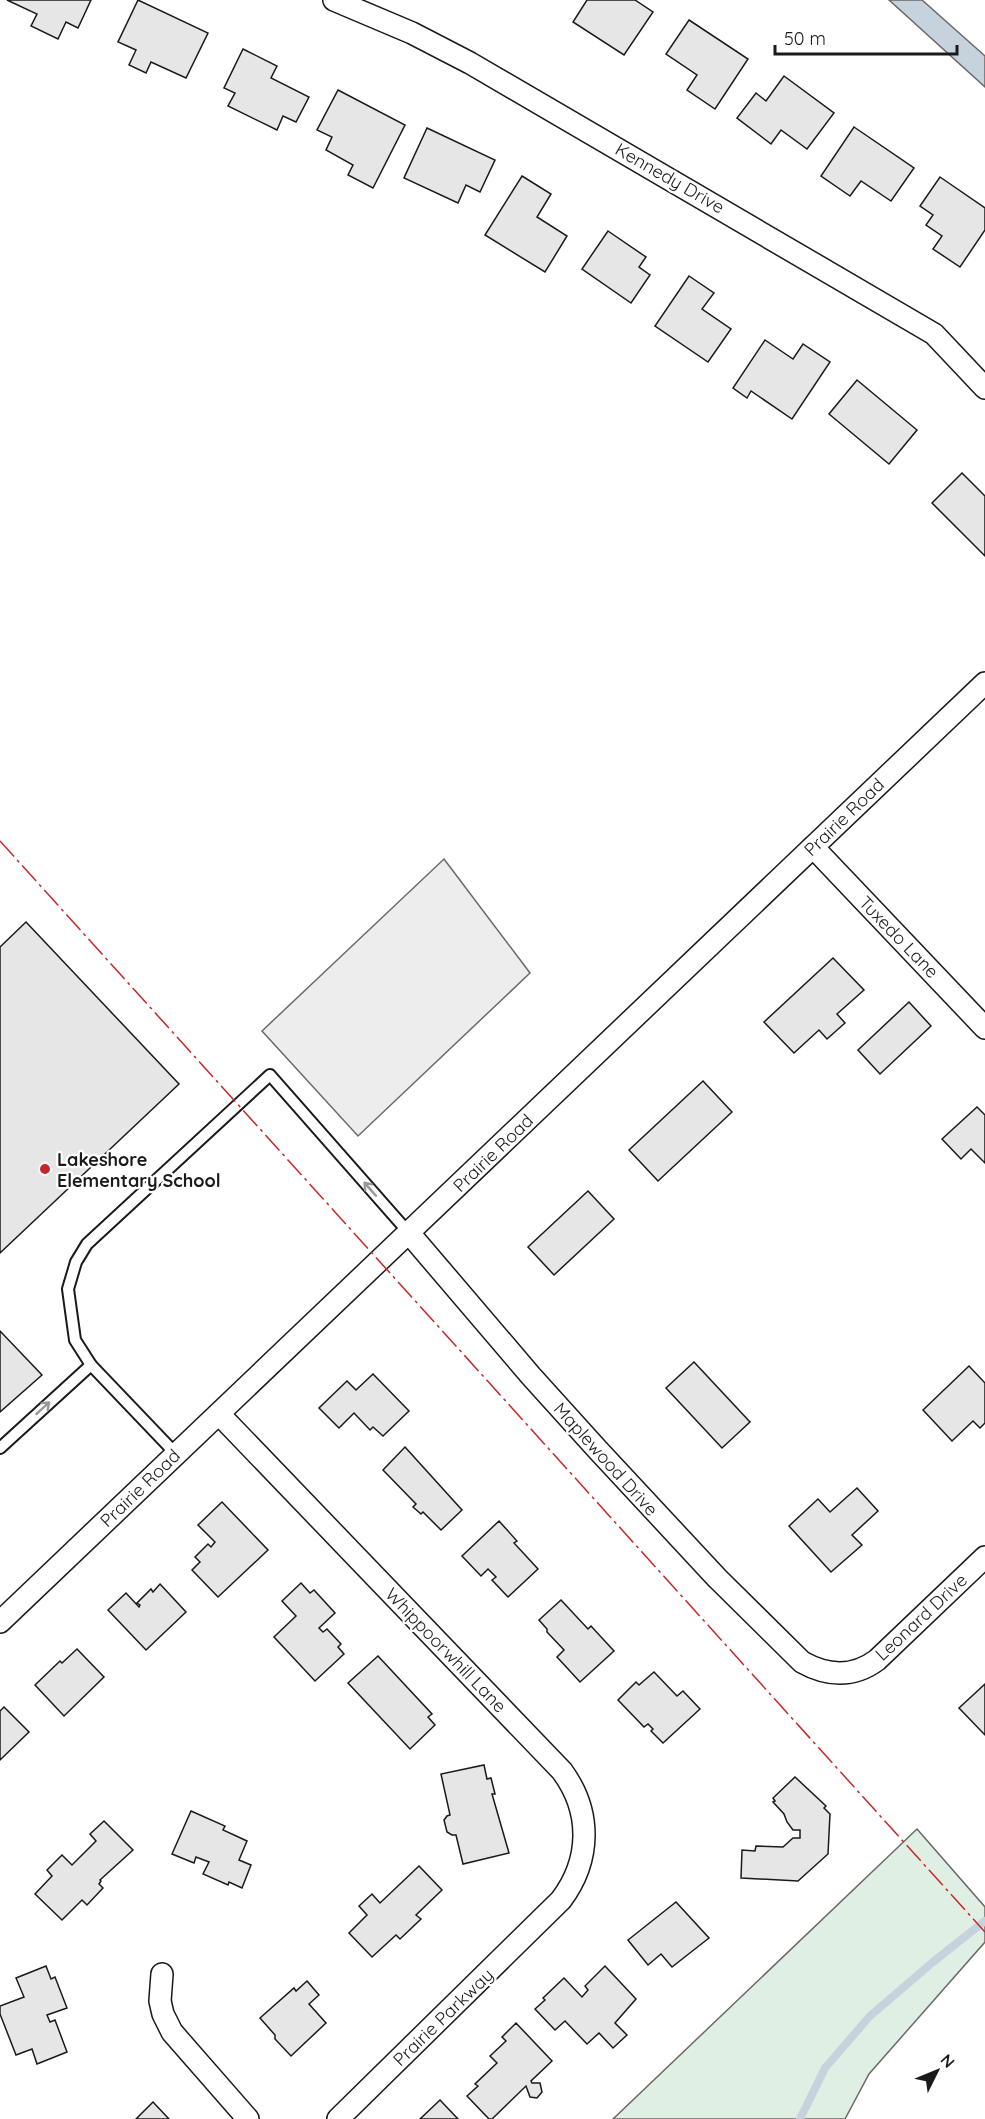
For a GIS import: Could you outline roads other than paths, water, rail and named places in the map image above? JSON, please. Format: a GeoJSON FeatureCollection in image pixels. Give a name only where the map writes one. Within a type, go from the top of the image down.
{"type":"FeatureCollection","features":[{"type":"Feature","properties":{"kind":"street","name":"Kennedy Drive"},"geometry":{"type":"LineString","coordinates":[[334,0],[412,33],[470,63],[934,334],[985,388]]}},
{"type":"Feature","properties":{"kind":"street","name":"Prairie Road"},"geometry":{"type":"LineString","coordinates":[[0,1622],[985,683]]}},
{"type":"Feature","properties":{"kind":"street","name":"Tuxedo Lane"},"geometry":{"type":"LineString","coordinates":[[813,847],[985,1028]]}},
{"type":"Feature","properties":{"kind":"street","name":"Maplewood Drive"},"geometry":{"type":"LineString","coordinates":[[409,1233],[531,1376],[657,1514],[794,1656],[818,1670]]}},
{"type":"Feature","properties":{"kind":"street","name":"Whippoorwhill Lane"},"geometry":{"type":"LineString","coordinates":[[219,1414],[562,1771],[570,1782],[579,1801],[584,1822],[584,1850],[573,1883],[547,1915]]}},
{"type":"Feature","properties":{"kind":"street","name":"Leonard Drive"},"geometry":{"type":"LineString","coordinates":[[818,1670],[845,1674],[873,1663],[985,1557]]}},
{"type":"Feature","properties":{"kind":"street","name":"Prairie Parkway"},"geometry":{"type":"LineString","coordinates":[[338,2119],[547,1915]]}},
{"type":"Feature","properties":{"kind":"street"},"geometry":{"type":"LineString","coordinates":[[162,1974],[160,1995],[162,2008],[172,2032],[248,2119]]}},
{"type":"Feature","properties":{"kind":"lane"},"geometry":{"type":"LineString","coordinates":[[176,1454],[91,1365],[75,1340],[68,1289],[76,1262],[87,1244],[270,1075],[409,1233]]}},
{"type":"Feature","properties":{"kind":"lane"},"geometry":{"type":"LineString","coordinates":[[0,1448],[91,1365]]}},
{"type":"Feature","properties":{"kind":"waterway"},"geometry":{"type":"LineString","coordinates":[[800,2119],[825,2068],[870,2016],[985,1921]]}},
{"type":"Feature","properties":{"kind":"place","name":"Lakeshore Elementary School"},"geometry":{"type":"Point","coordinates":[45,1169]}}]}
